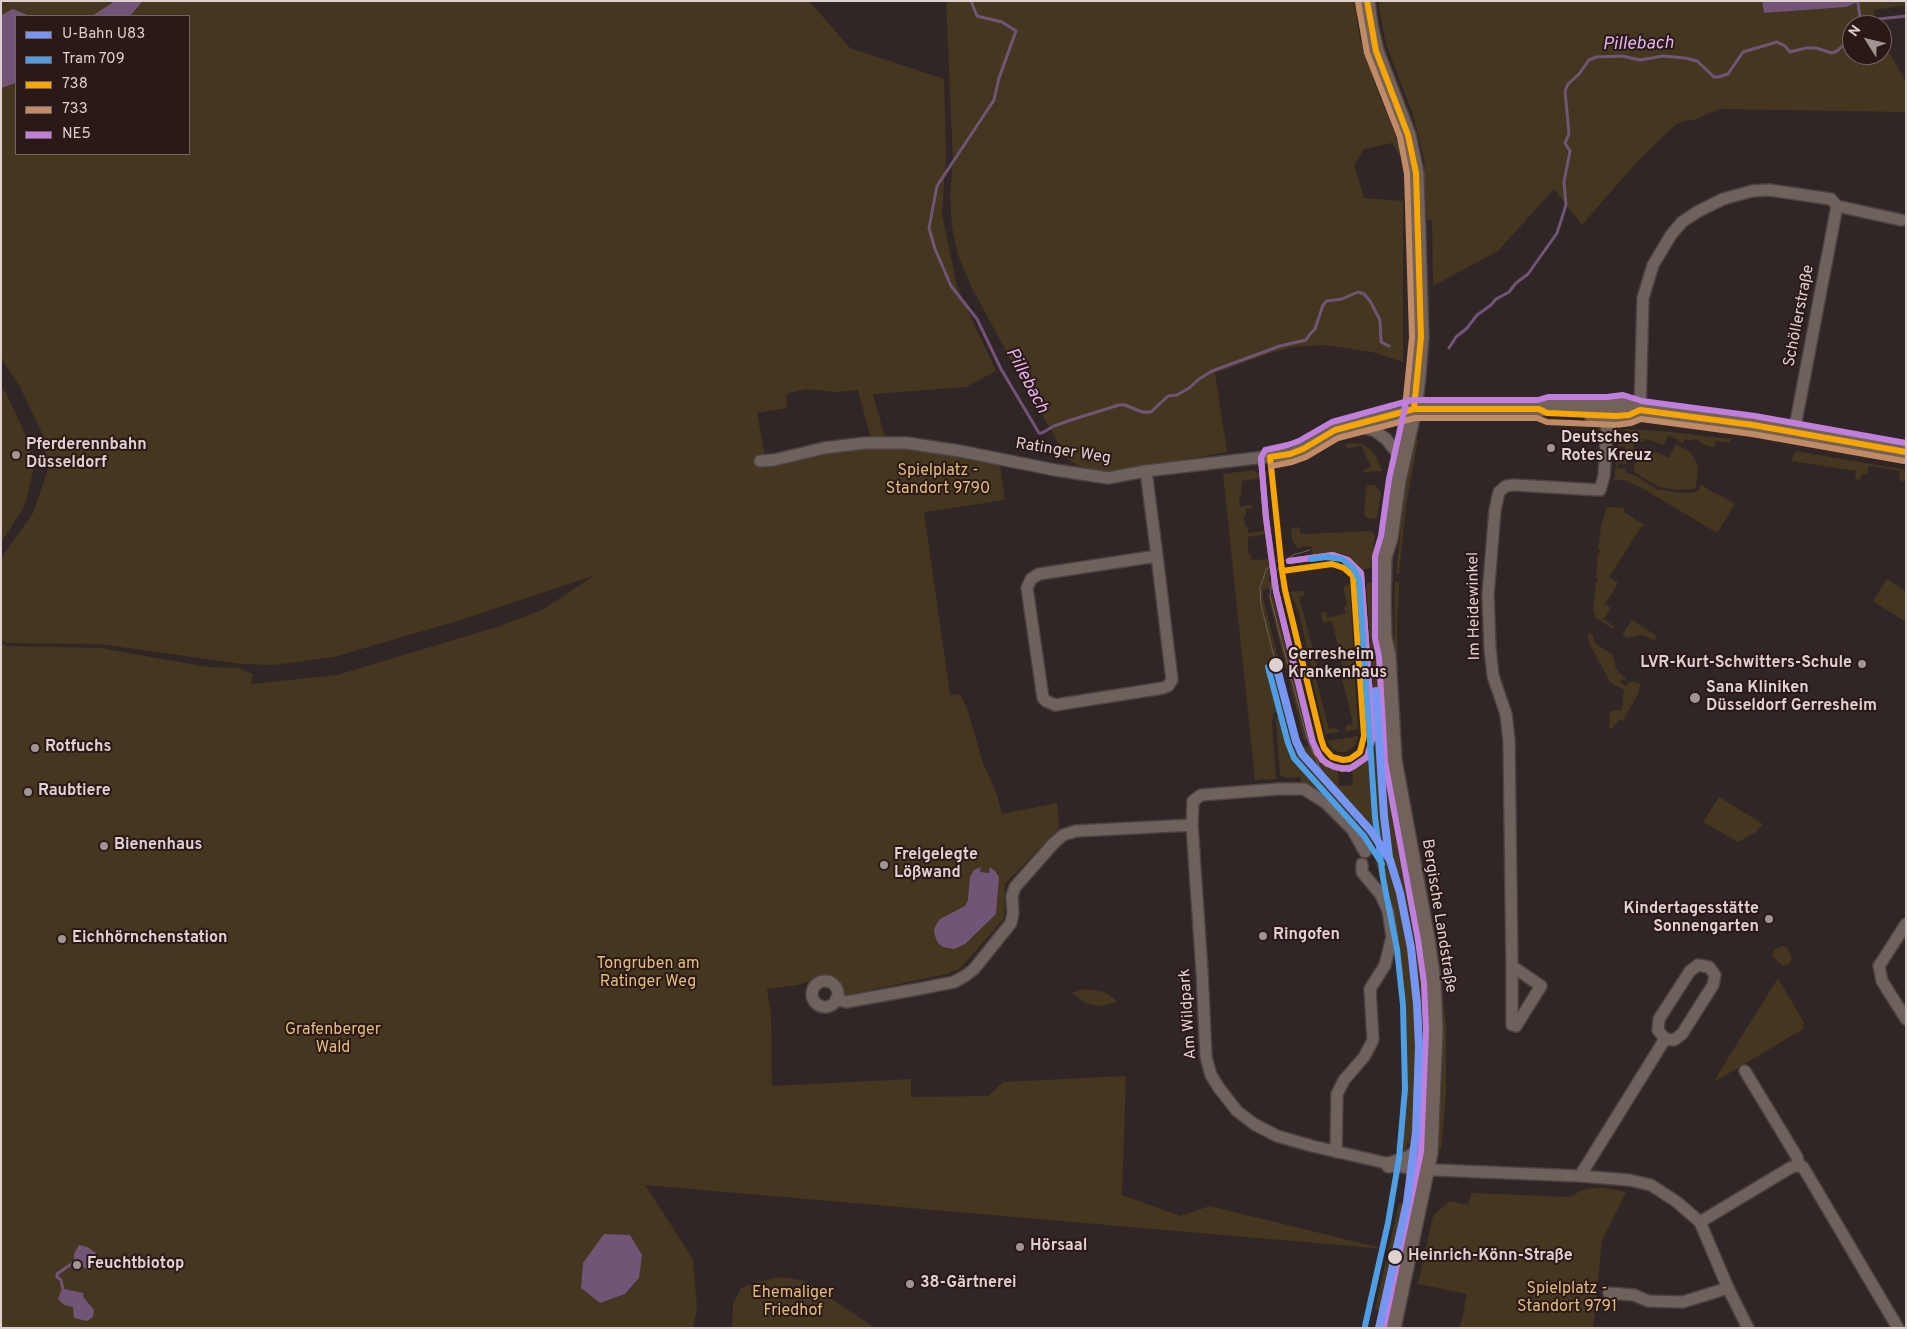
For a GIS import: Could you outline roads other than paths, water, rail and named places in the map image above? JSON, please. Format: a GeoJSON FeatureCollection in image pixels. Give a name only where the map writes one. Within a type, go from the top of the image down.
{"type":"FeatureCollection","features":[{"type":"Feature","properties":{"kind":"main road","name":"Bergische Landstraße"},"geometry":{"type":"LineString","coordinates":[[1367,1],[1376,51],[1408,135],[1416,173],[1420,337],[1418,376],[1414,409],[1402,464],[1390,538],[1394,565],[1391,637],[1388,656],[1394,760],[1427,938],[1433,982],[1435,1030],[1428,1171],[1393,1328]]}},
{"type":"Feature","properties":{"kind":"main road"},"geometry":{"type":"LineString","coordinates":[[1414,409],[1539,409],[1547,413],[1607,411],[1629,415],[1640,410],[1698,416],[1906,452]]}},
{"type":"Feature","properties":{"kind":"main road"},"geometry":{"type":"LineString","coordinates":[[1389,1165],[1408,1159],[1419,1151],[1425,1109],[1432,1098]]}},
{"type":"Feature","properties":{"kind":"street"},"geometry":{"type":"LineString","coordinates":[[1640,410],[1643,298],[1653,265],[1671,235],[1682,222],[1697,212],[1724,199],[1752,191],[1769,190],[1831,199],[1837,206],[1901,220]]}},
{"type":"Feature","properties":{"kind":"street","name":"Schöllerstraße"},"geometry":{"type":"LineString","coordinates":[[1794,432],[1837,206]]}},
{"type":"Feature","properties":{"kind":"street","name":"Ratinger Weg"},"geometry":{"type":"LineString","coordinates":[[760,461],[774,460],[824,448],[865,444],[907,443],[1108,478],[1146,471],[1290,454],[1303,450],[1335,430],[1414,409]]}},
{"type":"Feature","properties":{"kind":"street","name":"Im Heidewinkel"},"geometry":{"type":"LineString","coordinates":[[1512,966],[1541,986],[1516,1026],[1512,1025],[1509,740],[1506,714],[1494,676],[1490,648],[1488,596],[1491,542],[1497,495],[1503,487],[1514,484],[1600,490],[1604,476],[1607,411]]}},
{"type":"Feature","properties":{"kind":"street"},"geometry":{"type":"LineString","coordinates":[[1357,425],[1370,428],[1386,439],[1398,454],[1402,464]]}},
{"type":"Feature","properties":{"kind":"street"},"geometry":{"type":"LineString","coordinates":[[1146,471],[1158,556],[1173,676],[1171,683],[1163,688],[1054,705],[1046,701],[1027,588],[1031,579],[1039,574],[1158,556]]}},
{"type":"Feature","properties":{"kind":"street","name":"Am Wildpark"},"geometry":{"type":"LineString","coordinates":[[1365,852],[1360,840],[1352,829],[1326,804],[1304,789],[1201,795],[1193,801],[1192,825],[1206,1057],[1211,1075],[1229,1103],[1254,1124],[1277,1136],[1389,1165],[1428,1171]]}},
{"type":"Feature","properties":{"kind":"street"},"geometry":{"type":"LineString","coordinates":[[836,1000],[846,1002],[924,988],[954,982],[965,976],[974,969],[1010,923],[1013,913],[1012,896],[1016,887],[1063,835],[1076,831],[1192,825]]}},
{"type":"Feature","properties":{"kind":"street"},"geometry":{"type":"LineString","coordinates":[[1336,1152],[1337,1094],[1344,1080],[1365,1055],[1373,1040],[1370,990],[1385,965],[1392,937],[1391,925],[1381,895],[1362,872],[1362,864]]}},
{"type":"Feature","properties":{"kind":"street"},"geometry":{"type":"LineString","coordinates":[[1906,924],[1879,966],[1882,981],[1906,1019]]}},
{"type":"Feature","properties":{"kind":"street"},"geometry":{"type":"LineString","coordinates":[[1698,965],[1709,967],[1715,975],[1713,985],[1682,1034],[1674,1040],[1665,1039],[1658,1030],[1659,1019],[1690,971],[1698,965]]}},
{"type":"Feature","properties":{"kind":"street"},"geometry":{"type":"LineString","coordinates":[[1580,1176],[1665,1039]]}},
{"type":"Feature","properties":{"kind":"street"},"geometry":{"type":"LineString","coordinates":[[1745,1071],[1797,1157],[1799,1166]]}},
{"type":"Feature","properties":{"kind":"street"},"geometry":{"type":"LineString","coordinates":[[1700,1222],[1790,1168],[1799,1166],[1806,1170],[1898,1328]]}},
{"type":"Feature","properties":{"kind":"street"},"geometry":{"type":"LineString","coordinates":[[1428,1171],[1580,1176],[1628,1180],[1652,1186],[1677,1202],[1700,1222],[1728,1288],[1748,1328]]}},
{"type":"Feature","properties":{"kind":"street"},"geometry":{"type":"LineString","coordinates":[[1609,1293],[1634,1295],[1648,1301],[1683,1302],[1728,1288]]}},
{"type":"Feature","properties":{"kind":"waterway","name":"Pillebach"},"geometry":{"type":"LineString","coordinates":[[971,1],[977,16],[1002,22],[1016,31],[999,78],[994,100],[937,186],[929,228],[935,249],[951,286],[977,319],[1001,369],[1039,433],[1071,420],[1119,405],[1125,405],[1142,412],[1151,412],[1168,396],[1177,395],[1212,371],[1280,346],[1306,340],[1315,329],[1323,305],[1327,301],[1342,299],[1358,292],[1364,294],[1370,301],[1380,320],[1381,342],[1389,346]]}},
{"type":"Feature","properties":{"kind":"waterway"},"geometry":{"type":"LineString","coordinates":[[1858,3],[1860,15]]}},
{"type":"Feature","properties":{"kind":"waterway","name":"Pillebach"},"geometry":{"type":"LineString","coordinates":[[1892,18],[1906,16]]}},
{"type":"Feature","properties":{"kind":"waterway","name":"Pillebach"},"geometry":{"type":"LineString","coordinates":[[1449,348],[1456,337],[1467,328],[1477,315],[1496,299],[1509,292],[1516,283],[1528,274],[1557,233],[1566,205],[1564,182],[1570,151],[1565,143],[1569,134],[1565,91],[1568,84],[1579,74],[1589,60],[1596,57],[1622,56],[1640,60],[1663,56],[1685,58],[1697,61],[1714,77],[1718,77],[1728,74],[1743,52],[1777,42],[1785,46],[1790,52],[1806,48],[1816,48],[1832,53],[1842,46]]}},
{"type":"Feature","properties":{"kind":"waterway"},"geometry":{"type":"LineString","coordinates":[[63,1290],[61,1280],[57,1277],[57,1274],[74,1262]]}},
{"type":"Feature","properties":{"kind":"tram line"},"geometry":{"type":"LineString","coordinates":[[1310,550],[1293,555],[1281,563],[1272,580],[1270,596],[1308,742],[1322,772],[1342,799]]}},
{"type":"Feature","properties":{"kind":"tram line"},"geometry":{"type":"LineString","coordinates":[[1276,665],[1261,605],[1260,588],[1266,570],[1281,557]]}},
{"type":"Feature","properties":{"kind":"tram line","name":"709"},"geometry":{"type":"LineString","coordinates":[[1311,559],[1326,557],[1342,559],[1353,568],[1359,579],[1375,817],[1383,878],[1397,949],[1403,1005],[1405,1089],[1399,1158],[1388,1223],[1365,1326]]}},
{"type":"Feature","properties":{"kind":"tram line","name":"709"},"geometry":{"type":"LineString","coordinates":[[1268,667],[1288,743],[1294,758],[1364,836],[1382,864]]}},
{"type":"Feature","properties":{"kind":"metro line","name":"U83"},"geometry":{"type":"LineString","coordinates":[[1276,665],[1296,741],[1302,754],[1371,831],[1390,860],[1400,893],[1411,948],[1419,1047],[1416,1132],[1407,1202],[1379,1328]]}},
{"type":"Feature","properties":{"kind":"metro line","name":"U83"},"geometry":{"type":"LineString","coordinates":[[1376,691],[1384,816],[1389,857]]}},
{"type":"Feature","properties":{"kind":"place","name":"Deutsches Rotes Kreuz"},"geometry":{"type":"Point","coordinates":[1551,448]}},
{"type":"Feature","properties":{"kind":"place","name":"Pferderennbahn Düsseldorf"},"geometry":{"type":"Point","coordinates":[16,455]}},
{"type":"Feature","properties":{"kind":"place","name":"LVR-Kurt-Schwitters-Schule"},"geometry":{"type":"Point","coordinates":[1862,664]}},
{"type":"Feature","properties":{"kind":"place","name":"Gerresheim Krankenhaus"},"geometry":{"type":"Point","coordinates":[1276,665]}},
{"type":"Feature","properties":{"kind":"place","name":"Sana Kliniken Düsseldorf Gerresheim"},"geometry":{"type":"Point","coordinates":[1695,698]}},
{"type":"Feature","properties":{"kind":"place","name":"Rotfuchs"},"geometry":{"type":"Point","coordinates":[35,748]}},
{"type":"Feature","properties":{"kind":"place","name":"Raubtiere"},"geometry":{"type":"Point","coordinates":[28,792]}},
{"type":"Feature","properties":{"kind":"place","name":"Bienenhaus"},"geometry":{"type":"Point","coordinates":[104,846]}},
{"type":"Feature","properties":{"kind":"place","name":"Freigelegte Lößwand"},"geometry":{"type":"Point","coordinates":[884,865]}},
{"type":"Feature","properties":{"kind":"place","name":"Kindertagesstätte Sonnengarten"},"geometry":{"type":"Point","coordinates":[1769,919]}},
{"type":"Feature","properties":{"kind":"place","name":"Ringofen"},"geometry":{"type":"Point","coordinates":[1263,936]}},
{"type":"Feature","properties":{"kind":"place","name":"Eichhörnchenstation"},"geometry":{"type":"Point","coordinates":[62,939]}},
{"type":"Feature","properties":{"kind":"place","name":"Hörsaal"},"geometry":{"type":"Point","coordinates":[1020,1247]}},
{"type":"Feature","properties":{"kind":"place","name":"Heinrich-Könn-Straße"},"geometry":{"type":"Point","coordinates":[1395,1257]}},
{"type":"Feature","properties":{"kind":"place","name":"Feuchtbiotop"},"geometry":{"type":"Point","coordinates":[77,1265]}},
{"type":"Feature","properties":{"kind":"place","name":"38-Gärtnerei"},"geometry":{"type":"Point","coordinates":[910,1284]}},
{"type":"Feature","properties":{"kind":"park label","name":"Spielplatz - Standort 9790"},"geometry":{"type":"Point","coordinates":[938,481]}},
{"type":"Feature","properties":{"kind":"park label","name":"Tongruben am Ratinger Weg"},"geometry":{"type":"Point","coordinates":[648,974]}},
{"type":"Feature","properties":{"kind":"park label","name":"Grafenberger Wald"},"geometry":{"type":"Point","coordinates":[333,1040]}},
{"type":"Feature","properties":{"kind":"park label","name":"Spielplatz - Standort 9791"},"geometry":{"type":"Point","coordinates":[1567,1299]}},
{"type":"Feature","properties":{"kind":"park label","name":"Ehemaliger Friedhof"},"geometry":{"type":"Point","coordinates":[793,1303]}}]}
